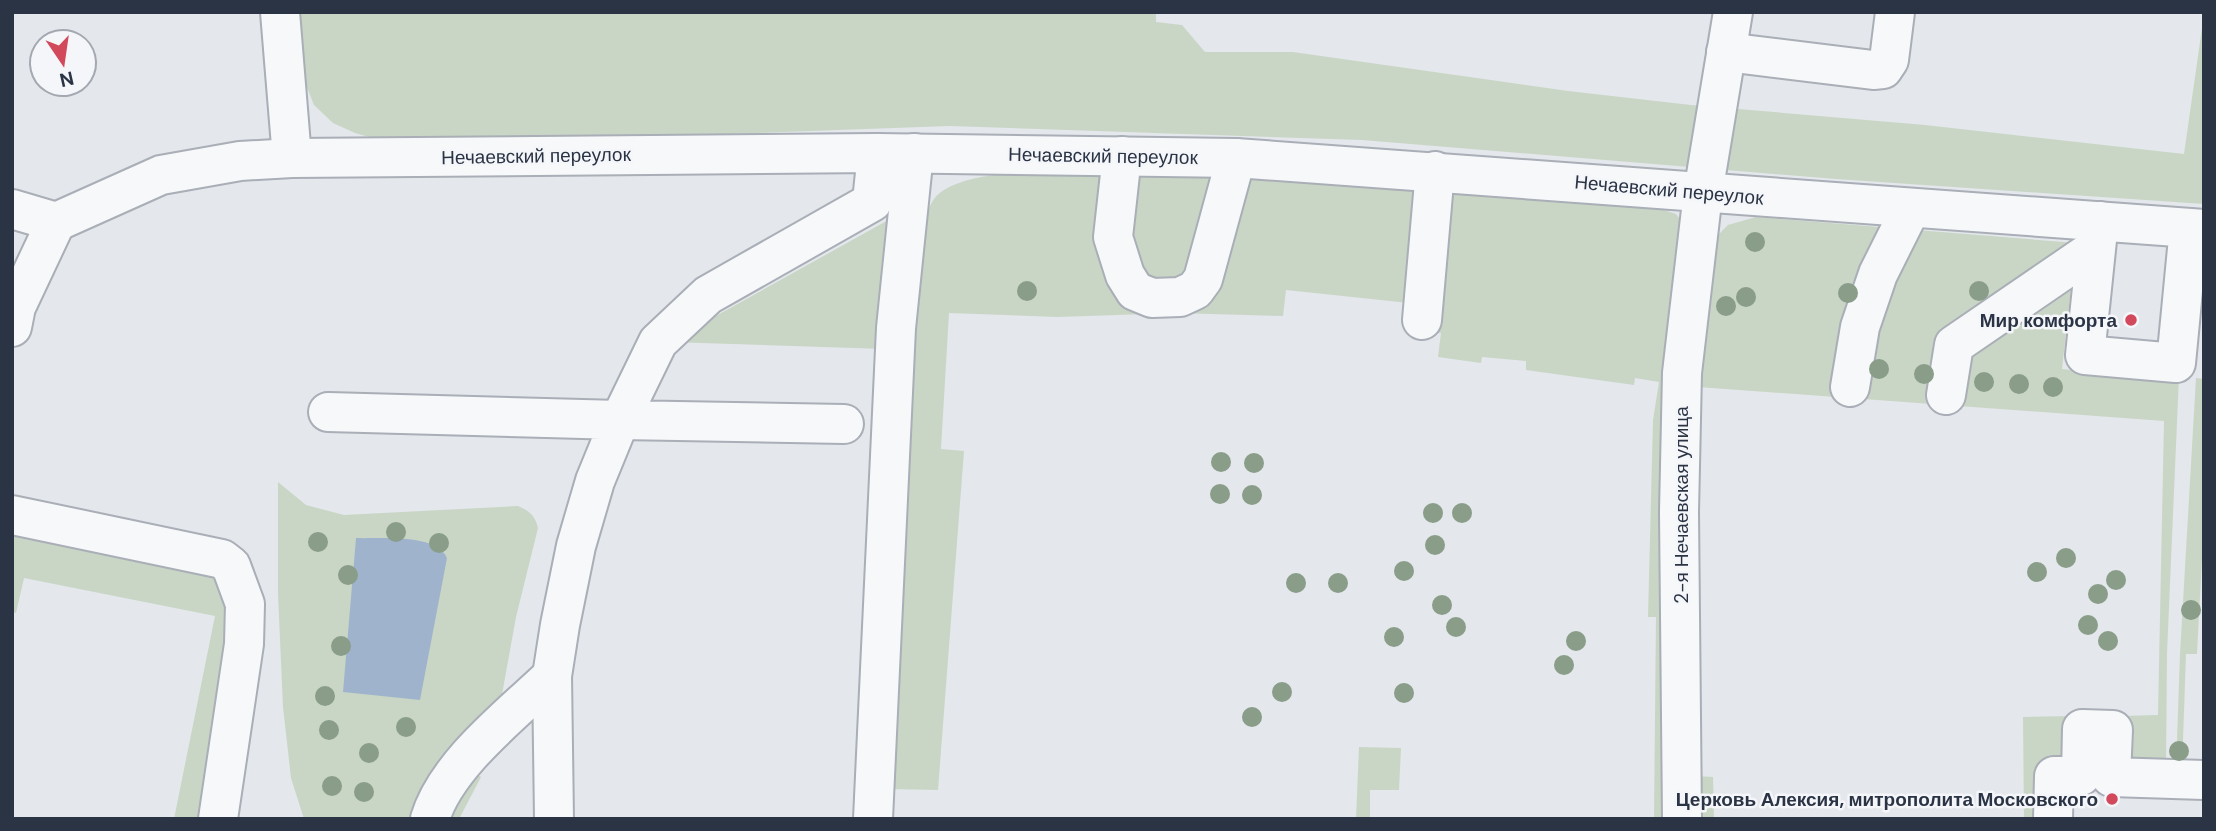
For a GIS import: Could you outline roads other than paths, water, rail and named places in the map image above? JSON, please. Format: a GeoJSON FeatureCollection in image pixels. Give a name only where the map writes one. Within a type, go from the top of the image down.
{"type":"FeatureCollection","features":[{"type":"Feature","properties":{"kind":"street"},"geometry":{"type":"LineString","coordinates":[[280,12],[292,158]]}},
{"type":"Feature","properties":{"kind":"street","name":"2-я Нечаевская улица"},"geometry":{"type":"LineString","coordinates":[[1682,819],[1679,526],[1682,373],[1703,193],[1733,12]]}},
{"type":"Feature","properties":{"kind":"street"},"geometry":{"type":"LineString","coordinates":[[1726,52],[1883,69],[1889,60],[1895,12]]}},
{"type":"Feature","properties":{"kind":"street"},"geometry":{"type":"LineString","coordinates":[[554,819],[552,676],[576,545],[595,481],[620,419],[658,342],[708,295],[872,202],[895,153]]}},
{"type":"Feature","properties":{"kind":"street"},"geometry":{"type":"LineString","coordinates":[[873,819],[896,328],[895,153]]}},
{"type":"Feature","properties":{"kind":"street","name":"Нечаевский переулок"},"geometry":{"type":"LineString","coordinates":[[56,222],[161,175],[240,161],[292,158],[895,153],[1236,158],[1435,171],[1910,208],[2096,239],[2197,228]]}},
{"type":"Feature","properties":{"kind":"street"},"geometry":{"type":"LineString","coordinates":[[1122,156],[1113,237],[1125,275],[1135,291],[1152,298],[1180,297],[1195,289],[1203,279],[1236,158]]}},
{"type":"Feature","properties":{"kind":"street"},"geometry":{"type":"LineString","coordinates":[[1422,320],[1435,171]]}},
{"type":"Feature","properties":{"kind":"street"},"geometry":{"type":"LineString","coordinates":[[1850,387],[1860,327],[1878,275],[1910,208]]}},
{"type":"Feature","properties":{"kind":"street"},"geometry":{"type":"LineString","coordinates":[[12,209],[56,222],[16,307],[12,327]]}},
{"type":"Feature","properties":{"kind":"street"},"geometry":{"type":"LineString","coordinates":[[2096,239],[2085,355],[2176,363],[2197,228]]}},
{"type":"Feature","properties":{"kind":"street"},"geometry":{"type":"LineString","coordinates":[[1946,395],[1954,345],[2084,256],[2096,239]]}},
{"type":"Feature","properties":{"kind":"street"},"geometry":{"type":"LineString","coordinates":[[328,412],[844,424]]}},
{"type":"Feature","properties":{"kind":"street"},"geometry":{"type":"LineString","coordinates":[[12,515],[222,559],[231,566],[245,604],[244,644],[218,819]]}},
{"type":"Feature","properties":{"kind":"street"},"geometry":{"type":"LineString","coordinates":[[430,819],[436,800],[457,769],[552,676]]}},
{"type":"Feature","properties":{"kind":"street"},"geometry":{"type":"LineString","coordinates":[[2053,819],[2054,776],[2204,779]]}},
{"type":"Feature","properties":{"kind":"water"},"geometry":{"type":"Polygon","coordinates":[[[356,538],[420,541],[432,544],[447,558],[420,700],[343,692],[356,538]]]}},
{"type":"Feature","properties":{"kind":"place","name":"Мир комфорта"},"geometry":{"type":"Point","coordinates":[2131,320]}},
{"type":"Feature","properties":{"kind":"place","name":"Церковь Алексия, митрополита Московского"},"geometry":{"type":"Point","coordinates":[2112,799]}}]}
